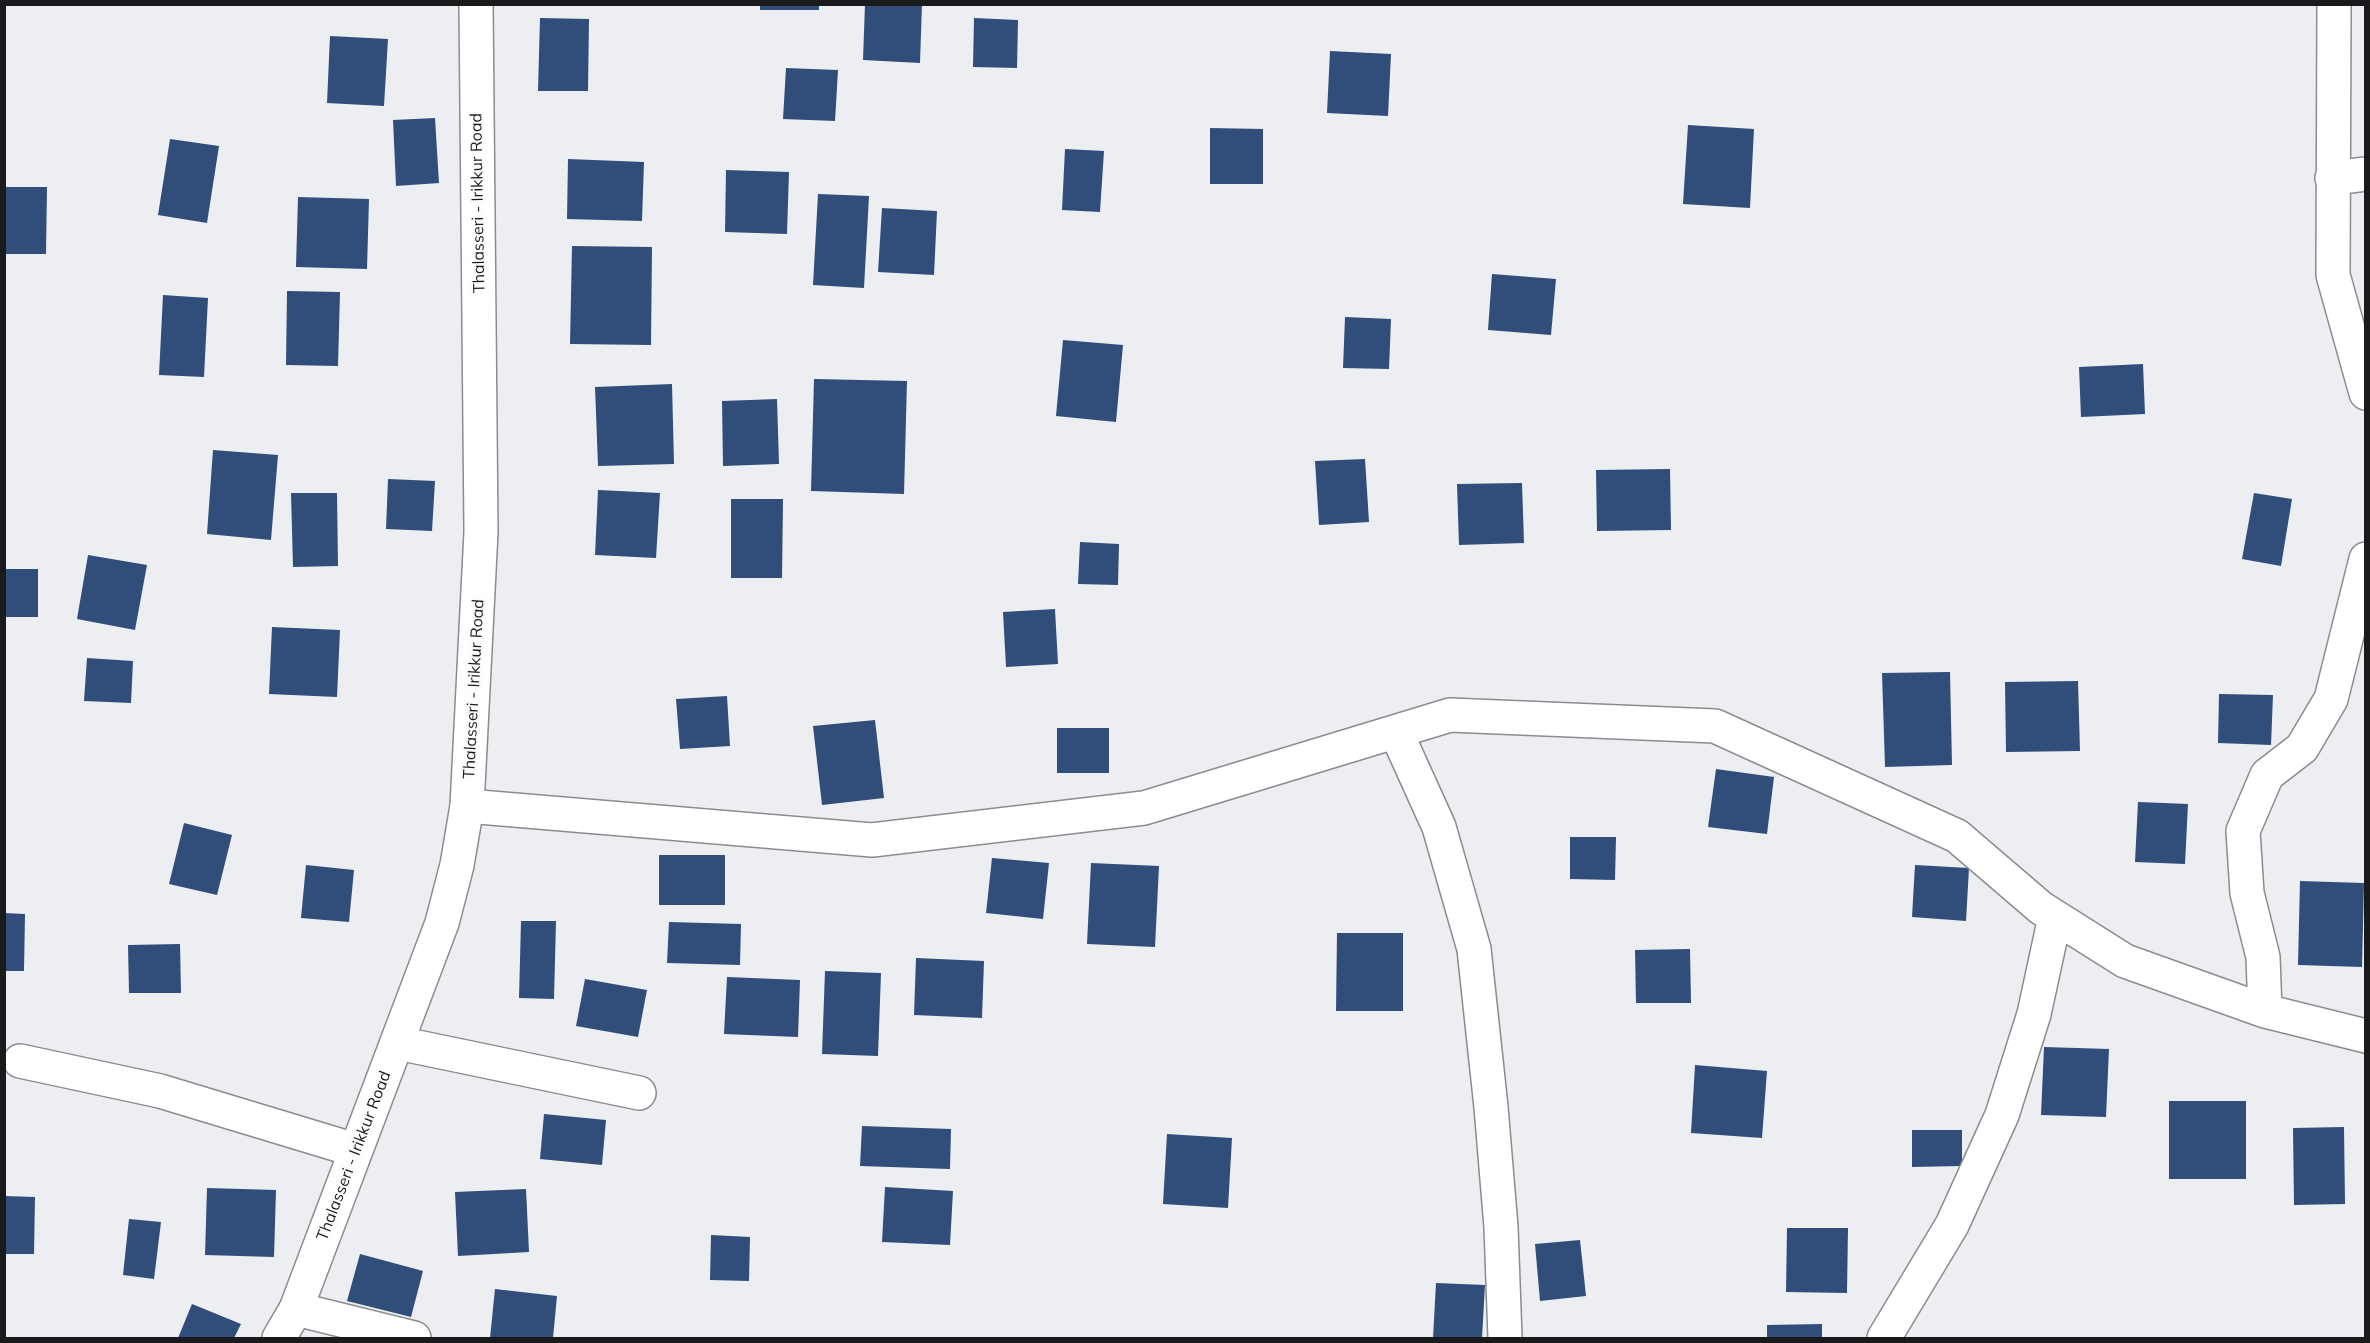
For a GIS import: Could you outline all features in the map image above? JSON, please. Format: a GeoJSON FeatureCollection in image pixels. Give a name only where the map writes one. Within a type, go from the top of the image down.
{"type":"FeatureCollection","features":[{"type":"Feature","properties":{"kind":"street","name":"Thalasseri - Irikkur Road"},"geometry":{"type":"LineString","coordinates":[[279,1338],[296,1309],[355,1150],[398,1043],[449,900],[467,806],[481,532],[476,4]]}},
{"type":"Feature","properties":{"kind":"street"},"geometry":{"type":"LineString","coordinates":[[2334,4],[2333,275],[2366,393]]}},
{"type":"Feature","properties":{"kind":"street"},"geometry":{"type":"LineString","coordinates":[[2332,178],[2366,174]]}},
{"type":"Feature","properties":{"kind":"street"},"geometry":{"type":"LineString","coordinates":[[2265,1011],[2263,957],[2247,893],[2243,831],[2267,775],[2302,748],[2331,699],[2366,559]]}},
{"type":"Feature","properties":{"kind":"street"},"geometry":{"type":"LineString","coordinates":[[467,806],[872,840],[1144,808],[1450,715],[1714,726],[1957,836],[2041,909],[2125,961],[2265,1011],[2366,1036]]}},
{"type":"Feature","properties":{"kind":"street"},"geometry":{"type":"LineString","coordinates":[[1396,732],[1439,827],[1474,949],[1498,1194],[1505,1338]]}},
{"type":"Feature","properties":{"kind":"street"},"geometry":{"type":"LineString","coordinates":[[1884,1338],[1952,1224],[2002,1115],[2034,1014],[2055,917]]}},
{"type":"Feature","properties":{"kind":"street"},"geometry":{"type":"LineString","coordinates":[[398,1043],[639,1093]]}},
{"type":"Feature","properties":{"kind":"street"},"geometry":{"type":"LineString","coordinates":[[20,1061],[160,1091],[355,1150]]}},
{"type":"Feature","properties":{"kind":"street"},"geometry":{"type":"LineString","coordinates":[[296,1309],[414,1338]]}},
{"type":"Feature","properties":{"kind":"building"},"geometry":{"type":"Polygon","coordinates":[[[760,4],[819,4],[819,10],[760,10],[760,4]]]}},
{"type":"Feature","properties":{"kind":"building"},"geometry":{"type":"Polygon","coordinates":[[[865,4],[922,4],[920,63],[863,60],[865,4]]]}},
{"type":"Feature","properties":{"kind":"building"},"geometry":{"type":"Polygon","coordinates":[[[540,18],[589,19],[588,91],[538,91],[540,18]]]}},
{"type":"Feature","properties":{"kind":"building"},"geometry":{"type":"Polygon","coordinates":[[[974,18],[1018,20],[1017,68],[973,67],[974,18]]]}},
{"type":"Feature","properties":{"kind":"building"},"geometry":{"type":"Polygon","coordinates":[[[330,36],[388,39],[384,106],[327,103],[330,36]]]}},
{"type":"Feature","properties":{"kind":"building"},"geometry":{"type":"Polygon","coordinates":[[[1330,51],[1391,54],[1388,116],[1327,113],[1330,51]]]}},
{"type":"Feature","properties":{"kind":"building"},"geometry":{"type":"Polygon","coordinates":[[[786,68],[838,70],[835,121],[783,119],[786,68]]]}},
{"type":"Feature","properties":{"kind":"building"},"geometry":{"type":"Polygon","coordinates":[[[435,118],[439,183],[396,186],[393,120],[435,118]]]}},
{"type":"Feature","properties":{"kind":"building"},"geometry":{"type":"Polygon","coordinates":[[[1688,125],[1754,129],[1750,208],[1683,204],[1688,125]]]}},
{"type":"Feature","properties":{"kind":"building"},"geometry":{"type":"Polygon","coordinates":[[[1210,128],[1263,129],[1263,184],[1210,184],[1210,128]]]}},
{"type":"Feature","properties":{"kind":"building"},"geometry":{"type":"Polygon","coordinates":[[[170,139],[219,146],[207,223],[158,215],[170,139]]]}},
{"type":"Feature","properties":{"kind":"building"},"geometry":{"type":"Polygon","coordinates":[[[1065,149],[1104,151],[1100,212],[1062,210],[1065,149]]]}},
{"type":"Feature","properties":{"kind":"building"},"geometry":{"type":"Polygon","coordinates":[[[568,159],[644,162],[642,221],[567,219],[568,159]]]}},
{"type":"Feature","properties":{"kind":"building"},"geometry":{"type":"Polygon","coordinates":[[[726,170],[789,172],[787,234],[725,232],[726,170]]]}},
{"type":"Feature","properties":{"kind":"building"},"geometry":{"type":"Polygon","coordinates":[[[4,187],[47,187],[46,254],[4,254],[4,187]]]}},
{"type":"Feature","properties":{"kind":"building"},"geometry":{"type":"Polygon","coordinates":[[[818,194],[869,196],[864,288],[813,285],[818,194]]]}},
{"type":"Feature","properties":{"kind":"building"},"geometry":{"type":"Polygon","coordinates":[[[298,197],[369,199],[367,269],[296,267],[298,197]]]}},
{"type":"Feature","properties":{"kind":"building"},"geometry":{"type":"Polygon","coordinates":[[[882,208],[937,211],[934,275],[878,272],[882,208]]]}},
{"type":"Feature","properties":{"kind":"building"},"geometry":{"type":"Polygon","coordinates":[[[572,246],[652,247],[651,345],[570,344],[572,246]]]}},
{"type":"Feature","properties":{"kind":"building"},"geometry":{"type":"Polygon","coordinates":[[[1492,274],[1556,279],[1551,335],[1488,330],[1492,274]]]}},
{"type":"Feature","properties":{"kind":"building"},"geometry":{"type":"Polygon","coordinates":[[[287,291],[340,292],[338,366],[286,365],[287,291]]]}},
{"type":"Feature","properties":{"kind":"building"},"geometry":{"type":"Polygon","coordinates":[[[163,295],[208,298],[204,377],[159,375],[163,295]]]}},
{"type":"Feature","properties":{"kind":"building"},"geometry":{"type":"Polygon","coordinates":[[[1345,317],[1391,319],[1389,369],[1343,368],[1345,317]]]}},
{"type":"Feature","properties":{"kind":"building"},"geometry":{"type":"Polygon","coordinates":[[[1063,340],[1123,345],[1116,422],[1056,416],[1063,340]]]}},
{"type":"Feature","properties":{"kind":"building"},"geometry":{"type":"Polygon","coordinates":[[[2143,364],[2145,414],[2081,417],[2079,367],[2143,364]]]}},
{"type":"Feature","properties":{"kind":"building"},"geometry":{"type":"Polygon","coordinates":[[[814,379],[907,381],[904,494],[811,491],[814,379]]]}},
{"type":"Feature","properties":{"kind":"building"},"geometry":{"type":"Polygon","coordinates":[[[672,384],[674,464],[598,466],[595,387],[672,384]]]}},
{"type":"Feature","properties":{"kind":"building"},"geometry":{"type":"Polygon","coordinates":[[[777,399],[779,464],[723,466],[722,401],[777,399]]]}},
{"type":"Feature","properties":{"kind":"building"},"geometry":{"type":"Polygon","coordinates":[[[213,450],[278,455],[271,540],[207,534],[213,450]]]}},
{"type":"Feature","properties":{"kind":"building"},"geometry":{"type":"Polygon","coordinates":[[[1365,459],[1369,522],[1319,525],[1315,461],[1365,459]]]}},
{"type":"Feature","properties":{"kind":"building"},"geometry":{"type":"Polygon","coordinates":[[[1670,469],[1671,530],[1597,531],[1596,470],[1670,469]]]}},
{"type":"Feature","properties":{"kind":"building"},"geometry":{"type":"Polygon","coordinates":[[[388,479],[435,481],[432,531],[386,529],[388,479]]]}},
{"type":"Feature","properties":{"kind":"building"},"geometry":{"type":"Polygon","coordinates":[[[1522,483],[1524,543],[1459,545],[1457,484],[1522,483]]]}},
{"type":"Feature","properties":{"kind":"building"},"geometry":{"type":"Polygon","coordinates":[[[598,490],[660,493],[656,558],[595,555],[598,490]]]}},
{"type":"Feature","properties":{"kind":"building"},"geometry":{"type":"Polygon","coordinates":[[[291,493],[337,493],[338,566],[293,567],[291,493]]]}},
{"type":"Feature","properties":{"kind":"building"},"geometry":{"type":"Polygon","coordinates":[[[2254,493],[2292,499],[2281,566],[2242,559],[2254,493]]]}},
{"type":"Feature","properties":{"kind":"building"},"geometry":{"type":"Polygon","coordinates":[[[731,499],[783,499],[782,578],[731,578],[731,499]]]}},
{"type":"Feature","properties":{"kind":"building"},"geometry":{"type":"Polygon","coordinates":[[[1080,542],[1119,544],[1118,585],[1078,584],[1080,542]]]}},
{"type":"Feature","properties":{"kind":"building"},"geometry":{"type":"Polygon","coordinates":[[[88,555],[147,565],[135,630],[77,619],[88,555]]]}},
{"type":"Feature","properties":{"kind":"building"},"geometry":{"type":"Polygon","coordinates":[[[4,569],[38,569],[38,617],[4,617],[4,569]]]}},
{"type":"Feature","properties":{"kind":"building"},"geometry":{"type":"Polygon","coordinates":[[[1055,609],[1058,664],[1006,667],[1003,612],[1055,609]]]}},
{"type":"Feature","properties":{"kind":"building"},"geometry":{"type":"Polygon","coordinates":[[[272,627],[340,630],[337,697],[269,694],[272,627]]]}},
{"type":"Feature","properties":{"kind":"building"},"geometry":{"type":"Polygon","coordinates":[[[87,658],[133,661],[131,703],[84,701],[87,658]]]}},
{"type":"Feature","properties":{"kind":"building"},"geometry":{"type":"Polygon","coordinates":[[[1950,672],[1952,765],[1885,767],[1882,673],[1950,672]]]}},
{"type":"Feature","properties":{"kind":"building"},"geometry":{"type":"Polygon","coordinates":[[[2078,681],[2080,751],[2006,752],[2005,682],[2078,681]]]}},
{"type":"Feature","properties":{"kind":"building"},"geometry":{"type":"Polygon","coordinates":[[[2219,694],[2273,695],[2271,745],[2218,743],[2219,694]]]}},
{"type":"Feature","properties":{"kind":"building"},"geometry":{"type":"Polygon","coordinates":[[[727,696],[730,746],[680,749],[676,699],[727,696]]]}},
{"type":"Feature","properties":{"kind":"building"},"geometry":{"type":"Polygon","coordinates":[[[875,720],[884,798],[822,805],[813,726],[875,720]]]}},
{"type":"Feature","properties":{"kind":"building"},"geometry":{"type":"Polygon","coordinates":[[[1057,728],[1109,728],[1109,773],[1057,773],[1057,728]]]}},
{"type":"Feature","properties":{"kind":"building"},"geometry":{"type":"Polygon","coordinates":[[[1716,769],[1774,777],[1767,834],[1708,827],[1716,769]]]}},
{"type":"Feature","properties":{"kind":"building"},"geometry":{"type":"Polygon","coordinates":[[[2138,802],[2188,804],[2185,864],[2135,862],[2138,802]]]}},
{"type":"Feature","properties":{"kind":"building"},"geometry":{"type":"Polygon","coordinates":[[[184,823],[232,835],[217,895],[169,884],[184,823]]]}},
{"type":"Feature","properties":{"kind":"building"},"geometry":{"type":"Polygon","coordinates":[[[1570,837],[1616,837],[1615,880],[1570,879],[1570,837]]]}},
{"type":"Feature","properties":{"kind":"building"},"geometry":{"type":"Polygon","coordinates":[[[659,855],[725,855],[725,905],[659,905],[659,855]]]}},
{"type":"Feature","properties":{"kind":"building"},"geometry":{"type":"Polygon","coordinates":[[[992,858],[1049,863],[1043,919],[986,913],[992,858]]]}},
{"type":"Feature","properties":{"kind":"building"},"geometry":{"type":"Polygon","coordinates":[[[1091,863],[1159,866],[1155,947],[1087,944],[1091,863]]]}},
{"type":"Feature","properties":{"kind":"building"},"geometry":{"type":"Polygon","coordinates":[[[306,865],[354,870],[349,922],[301,918],[306,865]]]}},
{"type":"Feature","properties":{"kind":"building"},"geometry":{"type":"Polygon","coordinates":[[[1915,865],[1969,868],[1966,921],[1912,917],[1915,865]]]}},
{"type":"Feature","properties":{"kind":"building"},"geometry":{"type":"Polygon","coordinates":[[[2300,881],[2364,883],[2362,967],[2298,965],[2300,881]]]}},
{"type":"Feature","properties":{"kind":"building"},"geometry":{"type":"Polygon","coordinates":[[[4,913],[25,914],[24,971],[4,971],[4,913]]]}},
{"type":"Feature","properties":{"kind":"building"},"geometry":{"type":"Polygon","coordinates":[[[521,921],[556,921],[554,999],[519,998],[521,921]]]}},
{"type":"Feature","properties":{"kind":"building"},"geometry":{"type":"Polygon","coordinates":[[[669,922],[741,924],[740,965],[667,963],[669,922]]]}},
{"type":"Feature","properties":{"kind":"building"},"geometry":{"type":"Polygon","coordinates":[[[1337,933],[1403,933],[1403,1011],[1336,1011],[1337,933]]]}},
{"type":"Feature","properties":{"kind":"building"},"geometry":{"type":"Polygon","coordinates":[[[180,944],[181,993],[129,993],[128,945],[180,944]]]}},
{"type":"Feature","properties":{"kind":"building"},"geometry":{"type":"Polygon","coordinates":[[[1690,949],[1691,1003],[1636,1003],[1635,950],[1690,949]]]}},
{"type":"Feature","properties":{"kind":"building"},"geometry":{"type":"Polygon","coordinates":[[[916,958],[984,961],[982,1018],[914,1015],[916,958]]]}},
{"type":"Feature","properties":{"kind":"building"},"geometry":{"type":"Polygon","coordinates":[[[825,971],[881,973],[878,1056],[822,1054],[825,971]]]}},
{"type":"Feature","properties":{"kind":"building"},"geometry":{"type":"Polygon","coordinates":[[[727,977],[800,980],[798,1037],[724,1034],[727,977]]]}},
{"type":"Feature","properties":{"kind":"building"},"geometry":{"type":"Polygon","coordinates":[[[585,979],[647,990],[638,1037],[576,1026],[585,979]]]}},
{"type":"Feature","properties":{"kind":"building"},"geometry":{"type":"Polygon","coordinates":[[[2044,1047],[2109,1049],[2106,1117],[2041,1115],[2044,1047]]]}},
{"type":"Feature","properties":{"kind":"building"},"geometry":{"type":"Polygon","coordinates":[[[1695,1065],[1767,1071],[1762,1138],[1691,1133],[1695,1065]]]}},
{"type":"Feature","properties":{"kind":"building"},"geometry":{"type":"Polygon","coordinates":[[[2169,1101],[2246,1101],[2246,1179],[2169,1179],[2169,1101]]]}},
{"type":"Feature","properties":{"kind":"building"},"geometry":{"type":"Polygon","coordinates":[[[544,1114],[606,1120],[602,1165],[540,1159],[544,1114]]]}},
{"type":"Feature","properties":{"kind":"building"},"geometry":{"type":"Polygon","coordinates":[[[862,1126],[951,1129],[950,1169],[860,1166],[862,1126]]]}},
{"type":"Feature","properties":{"kind":"building"},"geometry":{"type":"Polygon","coordinates":[[[2344,1127],[2345,1204],[2294,1205],[2293,1128],[2344,1127]]]}},
{"type":"Feature","properties":{"kind":"building"},"geometry":{"type":"Polygon","coordinates":[[[1912,1130],[1962,1130],[1962,1166],[1912,1167],[1912,1130]]]}},
{"type":"Feature","properties":{"kind":"building"},"geometry":{"type":"Polygon","coordinates":[[[1167,1134],[1232,1138],[1228,1208],[1163,1204],[1167,1134]]]}},
{"type":"Feature","properties":{"kind":"building"},"geometry":{"type":"Polygon","coordinates":[[[885,1187],[953,1191],[950,1245],[882,1242],[885,1187]]]}},
{"type":"Feature","properties":{"kind":"building"},"geometry":{"type":"Polygon","coordinates":[[[207,1188],[276,1190],[274,1257],[205,1255],[207,1188]]]}},
{"type":"Feature","properties":{"kind":"building"},"geometry":{"type":"Polygon","coordinates":[[[526,1189],[529,1252],[458,1256],[455,1192],[526,1189]]]}},
{"type":"Feature","properties":{"kind":"building"},"geometry":{"type":"Polygon","coordinates":[[[4,1196],[35,1197],[34,1254],[4,1254],[4,1196]]]}},
{"type":"Feature","properties":{"kind":"building"},"geometry":{"type":"Polygon","coordinates":[[[129,1219],[161,1222],[154,1279],[123,1275],[129,1219]]]}},
{"type":"Feature","properties":{"kind":"building"},"geometry":{"type":"Polygon","coordinates":[[[1787,1228],[1848,1228],[1847,1293],[1786,1292],[1787,1228]]]}},
{"type":"Feature","properties":{"kind":"building"},"geometry":{"type":"Polygon","coordinates":[[[711,1235],[750,1237],[749,1281],[710,1280],[711,1235]]]}},
{"type":"Feature","properties":{"kind":"building"},"geometry":{"type":"Polygon","coordinates":[[[1580,1240],[1586,1296],[1540,1301],[1535,1244],[1580,1240]]]}},
{"type":"Feature","properties":{"kind":"building"},"geometry":{"type":"Polygon","coordinates":[[[360,1254],[423,1271],[411,1317],[347,1301],[360,1254]]]}},
{"type":"Feature","properties":{"kind":"building"},"geometry":{"type":"Polygon","coordinates":[[[1436,1283],[1485,1285],[1482,1338],[1433,1338],[1436,1283]]]}},
{"type":"Feature","properties":{"kind":"building"},"geometry":{"type":"Polygon","coordinates":[[[495,1289],[557,1296],[553,1338],[490,1338],[495,1289]]]}},
{"type":"Feature","properties":{"kind":"building"},"geometry":{"type":"Polygon","coordinates":[[[192,1304],[241,1324],[234,1338],[178,1338],[192,1304]]]}},
{"type":"Feature","properties":{"kind":"building"},"geometry":{"type":"Polygon","coordinates":[[[1822,1324],[1822,1338],[1767,1338],[1767,1325],[1822,1324]]]}}]}
